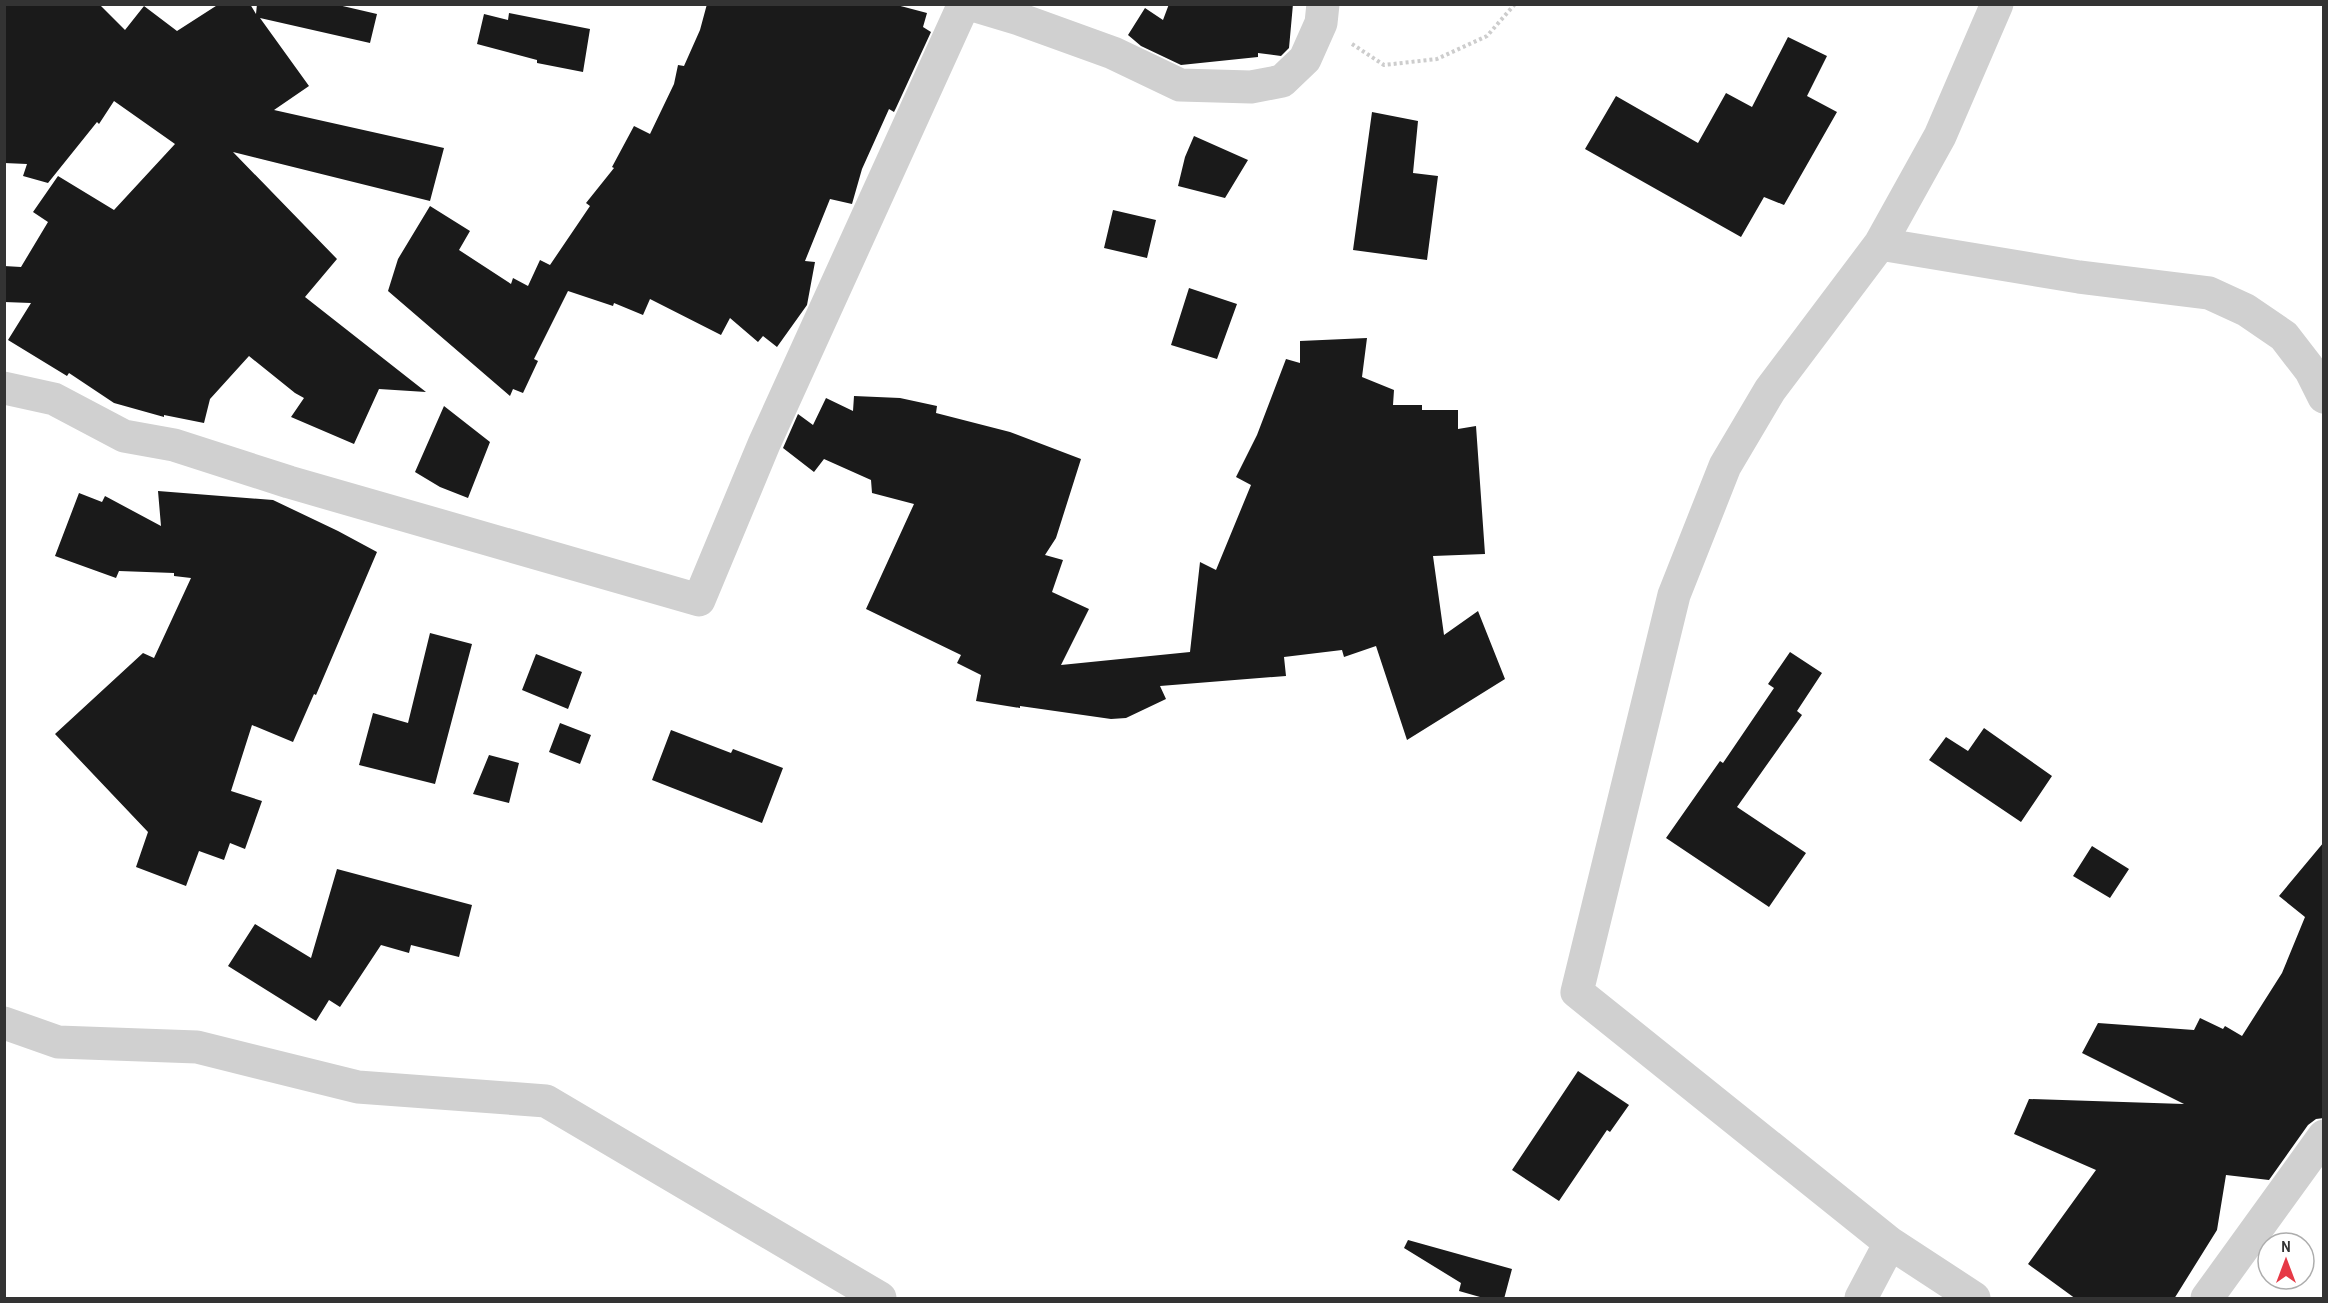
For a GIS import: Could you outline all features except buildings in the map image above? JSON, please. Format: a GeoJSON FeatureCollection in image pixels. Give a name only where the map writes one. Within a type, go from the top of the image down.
{"type":"FeatureCollection","features":[{"type":"Feature","properties":{"kind":"street"},"geometry":{"type":"LineString","coordinates":[[4,388],[54,399],[124,436],[174,445],[289,483],[699,600],[764,444],[964,4]]}},
{"type":"Feature","properties":{"kind":"street"},"geometry":{"type":"LineString","coordinates":[[969,4],[1019,19],[1113,53],[1180,85],[1251,87],[1282,81],[1305,59],[1322,14]]}},
{"type":"Feature","properties":{"kind":"street"},"geometry":{"type":"LineString","coordinates":[[1974,1299],[1890,1243],[1577,992],[1674,595],[1725,466],[1770,390],[1880,244],[1940,136],[1997,4]]}},
{"type":"Feature","properties":{"kind":"street"},"geometry":{"type":"LineString","coordinates":[[1880,244],[2079,277],[2209,293],[2246,310],[2284,336],[2311,371],[2324,397]]}},
{"type":"Feature","properties":{"kind":"street"},"geometry":{"type":"LineString","coordinates":[[4,1023],[58,1042],[197,1047],[358,1087],[546,1101],[880,1299]]}},
{"type":"Feature","properties":{"kind":"street"},"geometry":{"type":"LineString","coordinates":[[2207,1299],[2324,1136]]}},
{"type":"Feature","properties":{"kind":"street"},"geometry":{"type":"LineString","coordinates":[[1861,1299],[1890,1243]]}},
{"type":"Feature","properties":{"kind":"path"},"geometry":{"type":"LineString","coordinates":[[1322,14],[1384,65],[1437,59],[1487,36],[1515,4]]}}]}
